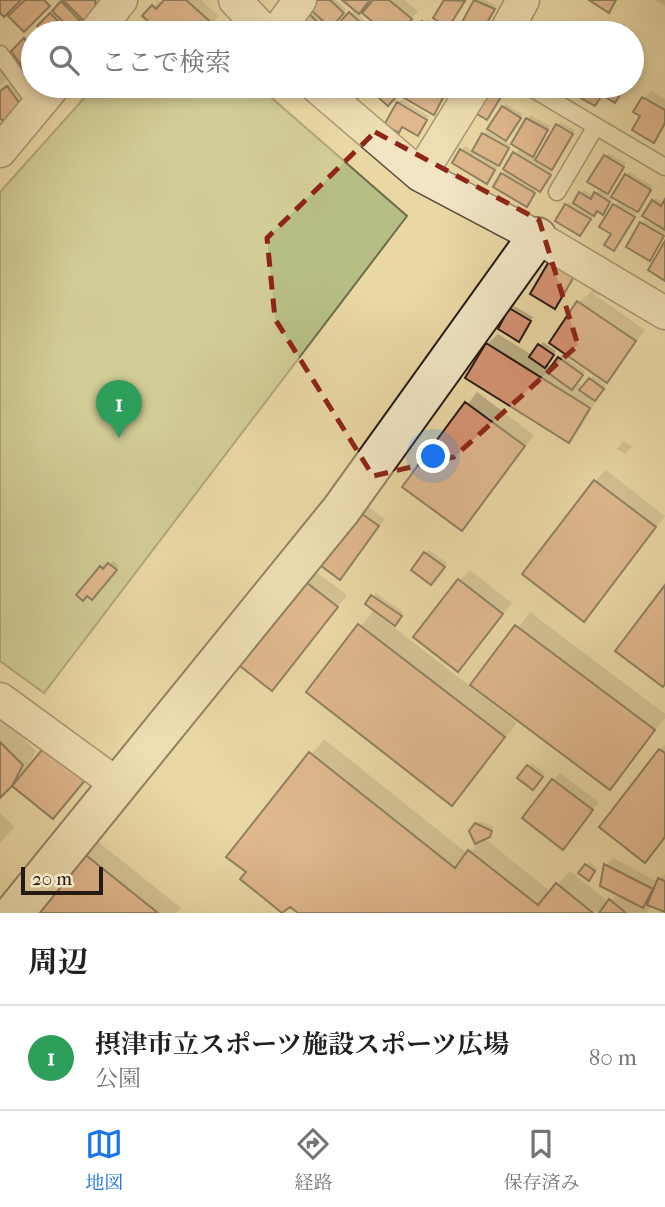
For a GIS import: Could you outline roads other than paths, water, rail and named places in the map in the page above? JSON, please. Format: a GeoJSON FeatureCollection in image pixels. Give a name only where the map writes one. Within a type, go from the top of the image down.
{"type":"FeatureCollection","features":[{"type":"Feature","properties":{"kind":"street"},"geometry":{"type":"LineString","coordinates":[[235,0],[255,21]]}},
{"type":"Feature","properties":{"kind":"street"},"geometry":{"type":"LineString","coordinates":[[284,21],[299,0]]}},
{"type":"Feature","properties":{"kind":"street"},"geometry":{"type":"LineString","coordinates":[[512,21],[523,0]]}},
{"type":"Feature","properties":{"kind":"street"},"geometry":{"type":"LineString","coordinates":[[103,21],[116,2]]}},
{"type":"Feature","properties":{"kind":"street"},"geometry":{"type":"LineString","coordinates":[[0,151],[44,98]]}},
{"type":"Feature","properties":{"kind":"street"},"geometry":{"type":"LineString","coordinates":[[330,98],[420,175],[537,237],[665,313]]}},
{"type":"Feature","properties":{"kind":"street"},"geometry":{"type":"LineString","coordinates":[[420,175],[468,98]]}},
{"type":"Feature","properties":{"kind":"street"},"geometry":{"type":"LineString","coordinates":[[14,913],[341,510],[537,237]]}},
{"type":"Feature","properties":{"kind":"street"},"geometry":{"type":"LineString","coordinates":[[0,699],[118,785]]}},
{"type":"Feature","properties":{"kind":"lane"},"geometry":{"type":"LineString","coordinates":[[0,54],[21,73]]}},
{"type":"Feature","properties":{"kind":"lane"},"geometry":{"type":"LineString","coordinates":[[548,98],[665,167]]}},
{"type":"Feature","properties":{"kind":"lane"},"geometry":{"type":"LineString","coordinates":[[557,192],[596,126]]}},
{"type":"Feature","properties":{"kind":"place","name":"摂津市立スポーツ施設スポーツ広場"},"geometry":{"type":"Point","coordinates":[119,438]}}]}
